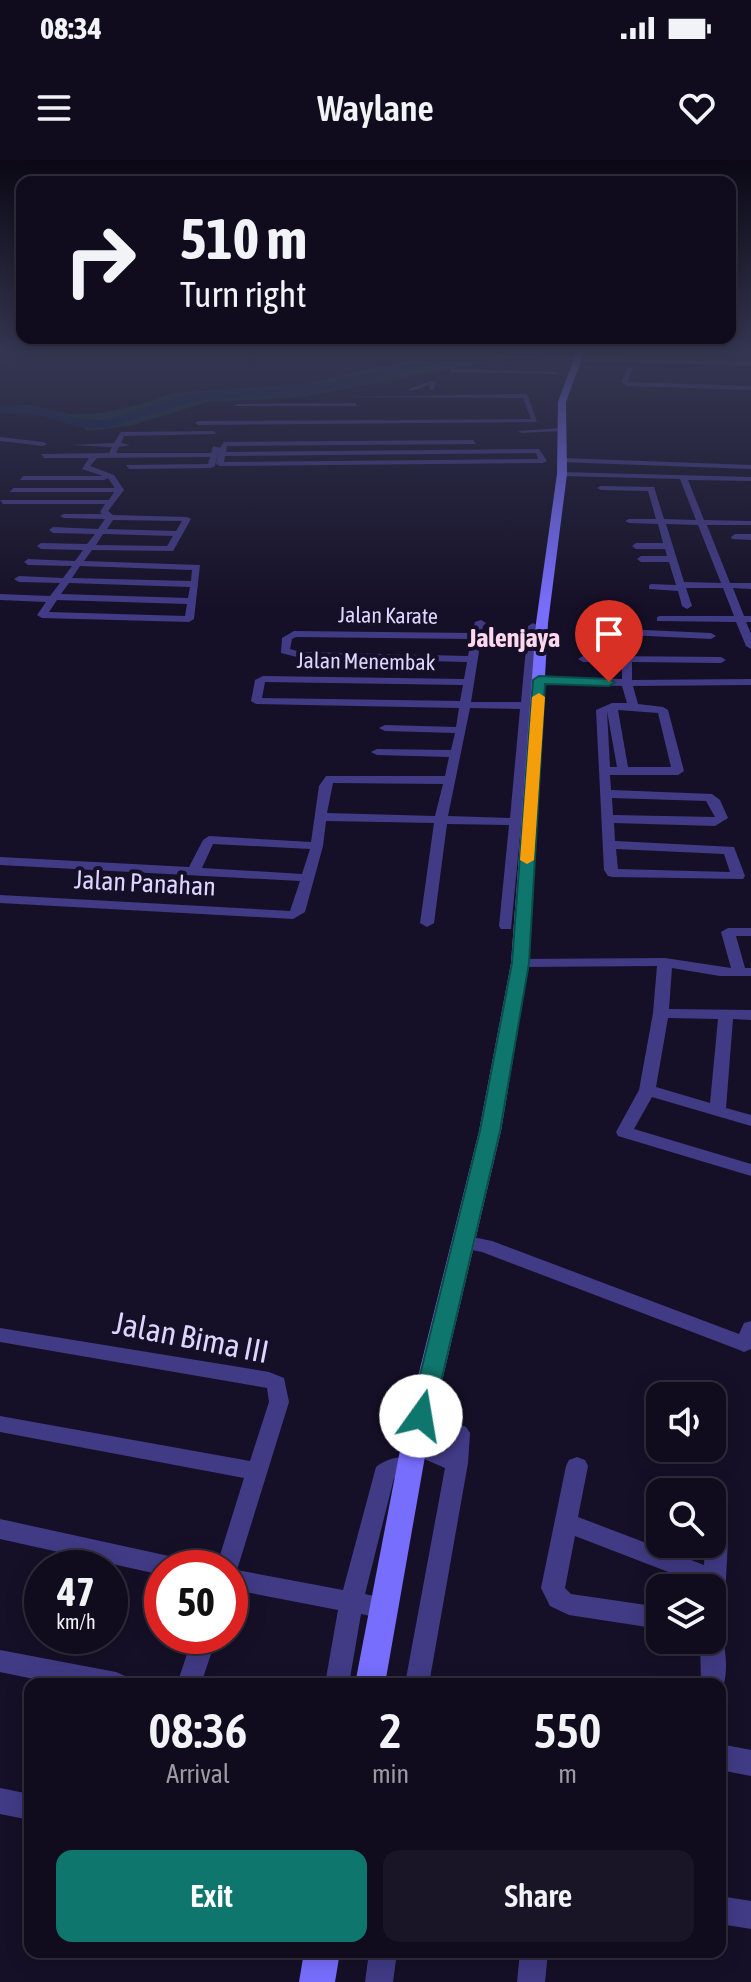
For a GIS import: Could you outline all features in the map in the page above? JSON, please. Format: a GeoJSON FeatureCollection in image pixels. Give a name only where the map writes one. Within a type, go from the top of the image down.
{"type":"FeatureCollection","features":[{"type":"Feature","properties":{"kind":"main road"},"geometry":{"type":"LineString","coordinates":[[371,1678],[413,1456],[504,1065],[520,963],[522,822],[532,706],[539,680],[542,623],[562,467],[560,438]]}},
{"type":"Feature","properties":{"kind":"main road"},"geometry":{"type":"LineString","coordinates":[[317,1982],[321,1958]]}},
{"type":"Feature","properties":{"kind":"street"},"geometry":{"type":"LineString","coordinates":[[112,455],[120,438]]}},
{"type":"Feature","properties":{"kind":"street"},"geometry":{"type":"LineString","coordinates":[[373,438],[373,443]]}},
{"type":"Feature","properties":{"kind":"street"},"geometry":{"type":"LineString","coordinates":[[0,439],[43,444]]}},
{"type":"Feature","properties":{"kind":"street"},"geometry":{"type":"LineString","coordinates":[[129,467],[211,466],[224,444],[473,442]]}},
{"type":"Feature","properties":{"kind":"street"},"geometry":{"type":"LineString","coordinates":[[351,443],[352,463]]}},
{"type":"Feature","properties":{"kind":"street"},"geometry":{"type":"LineString","coordinates":[[393,443],[397,462]]}},
{"type":"Feature","properties":{"kind":"street"},"geometry":{"type":"LineString","coordinates":[[44,456],[95,456],[112,455],[218,454],[351,453],[395,452],[539,451],[543,461],[220,464],[218,454],[217,444],[202,444]]}},
{"type":"Feature","properties":{"kind":"street"},"geometry":{"type":"LineString","coordinates":[[75,445],[131,445]]}},
{"type":"Feature","properties":{"kind":"street"},"geometry":{"type":"LineString","coordinates":[[85,467],[95,456]]}},
{"type":"Feature","properties":{"kind":"street"},"geometry":{"type":"LineString","coordinates":[[69,467],[85,467],[114,478],[120,490]]}},
{"type":"Feature","properties":{"kind":"street"},"geometry":{"type":"LineString","coordinates":[[562,467],[751,467]]}},
{"type":"Feature","properties":{"kind":"street"},"geometry":{"type":"LineString","coordinates":[[562,467],[678,475],[684,479],[751,479]]}},
{"type":"Feature","properties":{"kind":"street"},"geometry":{"type":"LineString","coordinates":[[23,478],[114,478]]}},
{"type":"Feature","properties":{"kind":"street"},"geometry":{"type":"LineString","coordinates":[[684,479],[751,646]]}},
{"type":"Feature","properties":{"kind":"street"},"geometry":{"type":"LineString","coordinates":[[601,488],[651,489],[687,606]]}},
{"type":"Feature","properties":{"kind":"street"},"geometry":{"type":"LineString","coordinates":[[13,490],[120,490]]}},
{"type":"Feature","properties":{"kind":"street"},"geometry":{"type":"LineString","coordinates":[[111,517],[104,512],[120,490]]}},
{"type":"Feature","properties":{"kind":"street"},"geometry":{"type":"LineString","coordinates":[[3,502],[111,502]]}},
{"type":"Feature","properties":{"kind":"street"},"geometry":{"type":"LineString","coordinates":[[41,546],[170,549],[187,519],[64,516]]}},
{"type":"Feature","properties":{"kind":"street"},"geometry":{"type":"LineString","coordinates":[[28,562],[77,563],[197,567],[189,619],[42,615],[77,563],[111,517]]}},
{"type":"Feature","properties":{"kind":"street"},"geometry":{"type":"LineString","coordinates":[[629,521],[663,527]]}},
{"type":"Feature","properties":{"kind":"street"},"geometry":{"type":"LineString","coordinates":[[635,532],[701,523],[751,523]]}},
{"type":"Feature","properties":{"kind":"street"},"geometry":{"type":"LineString","coordinates":[[53,530],[179,534]]}},
{"type":"Feature","properties":{"kind":"street"},"geometry":{"type":"LineString","coordinates":[[735,537],[751,537]]}},
{"type":"Feature","properties":{"kind":"street"},"geometry":{"type":"LineString","coordinates":[[636,546],[669,546]]}},
{"type":"Feature","properties":{"kind":"street"},"geometry":{"type":"LineString","coordinates":[[641,559],[673,559]]}},
{"type":"Feature","properties":{"kind":"street"},"geometry":{"type":"LineString","coordinates":[[19,579],[195,584]]}},
{"type":"Feature","properties":{"kind":"street"},"geometry":{"type":"LineString","coordinates":[[652,587],[751,586]]}},
{"type":"Feature","properties":{"kind":"street"},"geometry":{"type":"LineString","coordinates":[[0,597],[193,601]]}},
{"type":"Feature","properties":{"kind":"street"},"geometry":{"type":"LineString","coordinates":[[660,619],[751,619]]}},
{"type":"Feature","properties":{"kind":"street"},"geometry":{"type":"LineString","coordinates":[[427,923],[441,819],[461,730],[475,636],[481,623]]}},
{"type":"Feature","properties":{"kind":"street"},"geometry":{"type":"LineString","coordinates":[[465,704],[532,706],[533,626]]}},
{"type":"Feature","properties":{"kind":"street"},"geometry":{"type":"LineString","coordinates":[[605,659],[611,633],[711,636]]}},
{"type":"Feature","properties":{"kind":"street","name":"Jalan Karate"},"geometry":{"type":"LineString","coordinates":[[406,657],[286,653],[287,638],[300,634],[475,636]]}},
{"type":"Feature","properties":{"kind":"street"},"geometry":{"type":"LineString","coordinates":[[650,634],[661,661]]}},
{"type":"Feature","properties":{"kind":"street"},"geometry":{"type":"LineString","coordinates":[[407,635],[406,657],[472,659]]}},
{"type":"Feature","properties":{"kind":"street"},"geometry":{"type":"LineString","coordinates":[[696,636],[706,661]]}},
{"type":"Feature","properties":{"kind":"street"},"geometry":{"type":"LineString","coordinates":[[583,659],[721,660]]}},
{"type":"Feature","properties":{"kind":"street"},"geometry":{"type":"LineString","coordinates":[[627,660],[627,683],[633,707]]}},
{"type":"Feature","properties":{"kind":"street","name":"Jalan Menembak"},"geometry":{"type":"LineString","coordinates":[[465,704],[258,702],[262,679],[469,682]]}},
{"type":"Feature","properties":{"kind":"street"},"geometry":{"type":"LineString","coordinates":[[539,680],[751,682]]}},
{"type":"Feature","properties":{"kind":"street"},"geometry":{"type":"LineString","coordinates":[[612,706],[623,771]]}},
{"type":"Feature","properties":{"kind":"street"},"geometry":{"type":"LineString","coordinates":[[604,771],[678,770],[663,710],[612,706],[601,710],[604,771],[609,819],[610,845],[611,870],[617,875],[738,876],[729,850],[610,845]]}},
{"type":"Feature","properties":{"kind":"street"},"geometry":{"type":"LineString","coordinates":[[385,728],[461,730]]}},
{"type":"Feature","properties":{"kind":"street"},"geometry":{"type":"LineString","coordinates":[[377,752],[456,754]]}},
{"type":"Feature","properties":{"kind":"street"},"geometry":{"type":"LineString","coordinates":[[0,861],[309,878],[325,786],[330,779],[450,780]]}},
{"type":"Feature","properties":{"kind":"street"},"geometry":{"type":"LineString","coordinates":[[607,794],[708,797],[714,800],[722,818],[715,822],[609,819]]}},
{"type":"Feature","properties":{"kind":"street"},"geometry":{"type":"LineString","coordinates":[[320,817],[522,822],[506,926]]}},
{"type":"Feature","properties":{"kind":"street"},"geometry":{"type":"LineString","coordinates":[[193,873],[209,840],[317,846]]}},
{"type":"Feature","properties":{"kind":"street","name":"Jalan Panahan"},"geometry":{"type":"LineString","coordinates":[[0,899],[288,916],[298,912],[309,878]]}},
{"type":"Feature","properties":{"kind":"street"},"geometry":{"type":"LineString","coordinates":[[745,972],[728,932],[751,932]]}},
{"type":"Feature","properties":{"kind":"street"},"geometry":{"type":"LineString","coordinates":[[665,962],[661,1013],[647,1090],[624,1132],[751,1170]]}},
{"type":"Feature","properties":{"kind":"street"},"geometry":{"type":"LineString","coordinates":[[520,963],[665,962],[745,972]]}},
{"type":"Feature","properties":{"kind":"street"},"geometry":{"type":"LineString","coordinates":[[661,1013],[751,1015]]}},
{"type":"Feature","properties":{"kind":"street"},"geometry":{"type":"LineString","coordinates":[[718,1111],[726,1014]]}},
{"type":"Feature","properties":{"kind":"street"},"geometry":{"type":"LineString","coordinates":[[647,1090],[751,1121]]}},
{"type":"Feature","properties":{"kind":"street"},"geometry":{"type":"LineString","coordinates":[[463,1242],[485,1246],[744,1344],[751,1328]]}},
{"type":"Feature","properties":{"kind":"street","name":"Jalan Bima III"},"geometry":{"type":"LineString","coordinates":[[0,1335],[269,1380],[277,1384],[279,1402],[232,1550]]}},
{"type":"Feature","properties":{"kind":"street"},"geometry":{"type":"LineString","coordinates":[[0,1424],[255,1471]]}},
{"type":"Feature","properties":{"kind":"street"},"geometry":{"type":"LineString","coordinates":[[418,1678],[457,1463],[459,1433]]}},
{"type":"Feature","properties":{"kind":"street"},"geometry":{"type":"LineString","coordinates":[[338,1678],[351,1604],[384,1473],[413,1456],[457,1463]]}},
{"type":"Feature","properties":{"kind":"street"},"geometry":{"type":"LineString","coordinates":[[577,1466],[553,1588],[560,1601],[646,1616]]}},
{"type":"Feature","properties":{"kind":"street"},"geometry":{"type":"LineString","coordinates":[[567,1523],[701,1574]]}},
{"type":"Feature","properties":{"kind":"street"},"geometry":{"type":"LineString","coordinates":[[0,1529],[144,1561]]}},
{"type":"Feature","properties":{"kind":"street"},"geometry":{"type":"LineString","coordinates":[[248,1583],[384,1608]]}},
{"type":"Feature","properties":{"kind":"street"},"geometry":{"type":"LineString","coordinates":[[191,1678],[199,1654]]}},
{"type":"Feature","properties":{"kind":"street"},"geometry":{"type":"LineString","coordinates":[[712,1654],[713,1678]]}},
{"type":"Feature","properties":{"kind":"street"},"geometry":{"type":"LineString","coordinates":[[0,1661],[86,1678]]}},
{"type":"Feature","properties":{"kind":"street"},"geometry":{"type":"LineString","coordinates":[[726,1758],[751,1763]]}},
{"type":"Feature","properties":{"kind":"street"},"geometry":{"type":"LineString","coordinates":[[0,1801],[24,1806]]}},
{"type":"Feature","properties":{"kind":"street"},"geometry":{"type":"LineString","coordinates":[[726,1911],[751,1915]]}},
{"type":"Feature","properties":{"kind":"street"},"geometry":{"type":"LineString","coordinates":[[379,1982],[382,1958]]}},
{"type":"Feature","properties":{"kind":"street"},"geometry":{"type":"LineString","coordinates":[[531,1982],[533,1958]]}},
{"type":"Feature","properties":{"kind":"slow traffic"},"geometry":{"type":"LineString","coordinates":[[527,860],[539,697]]}},
{"type":"Feature","properties":{"kind":"district","name":"Jalenjaya"},"geometry":{"type":"Point","coordinates":[514,638]}},
{"type":"Feature","properties":{"kind":"route"},"geometry":{"type":"LineString","coordinates":[[421,1416],[504,1065],[524,928],[539,680],[609,682]]}}]}
